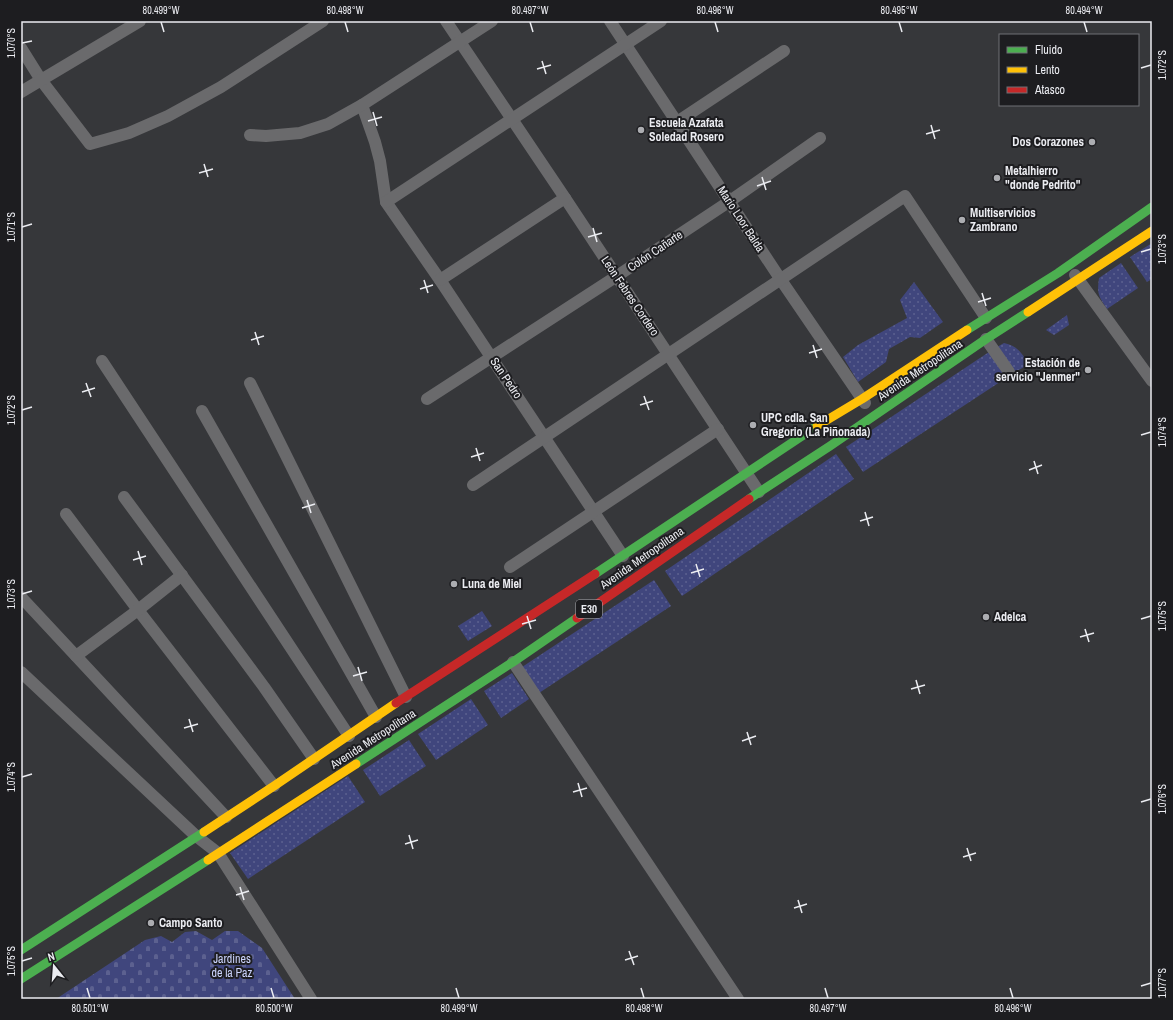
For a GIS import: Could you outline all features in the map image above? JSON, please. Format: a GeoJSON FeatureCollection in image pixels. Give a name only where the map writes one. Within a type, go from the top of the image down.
{"type":"FeatureCollection","features":[{"type":"Feature","properties":{"kind":"highway","name":"E30"},"geometry":{"type":"LineString","coordinates":[[21,950],[226,818],[406,697],[623,556],[815,427],[862,399],[986,318],[1058,274],[1152,207]]}},
{"type":"Feature","properties":{"kind":"highway","name":"Avenida Metropolitana"},"geometry":{"type":"LineString","coordinates":[[21,979],[513,662],[759,492],[1152,231]]}},
{"type":"Feature","properties":{"kind":"street"},"geometry":{"type":"LineString","coordinates":[[21,92],[140,21]]}},
{"type":"Feature","properties":{"kind":"street"},"geometry":{"type":"LineString","coordinates":[[21,48],[41,80],[90,144],[129,132],[168,116],[221,87],[323,21]]}},
{"type":"Feature","properties":{"kind":"street","name":"León Febres Cordero"},"geometry":{"type":"LineString","coordinates":[[446,21],[617,276],[759,492]]}},
{"type":"Feature","properties":{"kind":"street"},"geometry":{"type":"LineString","coordinates":[[250,135],[266,136],[300,133],[328,124],[362,105],[492,21]]}},
{"type":"Feature","properties":{"kind":"street","name":"Mario Loor Balda"},"geometry":{"type":"LineString","coordinates":[[610,21],[781,280],[874,416]]}},
{"type":"Feature","properties":{"kind":"street"},"geometry":{"type":"LineString","coordinates":[[362,105],[380,161],[386,202],[661,21]]}},
{"type":"Feature","properties":{"kind":"street"},"geometry":{"type":"LineString","coordinates":[[677,122],[784,51]]}},
{"type":"Feature","properties":{"kind":"street","name":"Colón Cañarte"},"geometry":{"type":"LineString","coordinates":[[427,399],[730,201],[820,138]]}},
{"type":"Feature","properties":{"kind":"street"},"geometry":{"type":"LineString","coordinates":[[473,485],[905,196],[986,318]]}},
{"type":"Feature","properties":{"kind":"street"},"geometry":{"type":"LineString","coordinates":[[440,280],[565,198]]}},
{"type":"Feature","properties":{"kind":"street","name":"San Pedro"},"geometry":{"type":"LineString","coordinates":[[386,202],[440,280],[623,556]]}},
{"type":"Feature","properties":{"kind":"street"},"geometry":{"type":"LineString","coordinates":[[1069,265],[1152,381]]}},
{"type":"Feature","properties":{"kind":"street"},"geometry":{"type":"LineString","coordinates":[[986,340],[1009,372]]}},
{"type":"Feature","properties":{"kind":"street"},"geometry":{"type":"LineString","coordinates":[[102,361],[349,736]]}},
{"type":"Feature","properties":{"kind":"street"},"geometry":{"type":"LineString","coordinates":[[250,383],[406,697]]}},
{"type":"Feature","properties":{"kind":"street"},"geometry":{"type":"LineString","coordinates":[[202,412],[376,717]]}},
{"type":"Feature","properties":{"kind":"street"},"geometry":{"type":"LineString","coordinates":[[510,567],[718,429]]}},
{"type":"Feature","properties":{"kind":"street"},"geometry":{"type":"LineString","coordinates":[[124,497],[264,688],[314,759]]}},
{"type":"Feature","properties":{"kind":"street"},"geometry":{"type":"LineString","coordinates":[[66,514],[274,786]]}},
{"type":"Feature","properties":{"kind":"street"},"geometry":{"type":"LineString","coordinates":[[76,656],[182,575]]}},
{"type":"Feature","properties":{"kind":"street"},"geometry":{"type":"LineString","coordinates":[[21,597],[226,818]]}},
{"type":"Feature","properties":{"kind":"street"},"geometry":{"type":"LineString","coordinates":[[513,662],[738,999]]}},
{"type":"Feature","properties":{"kind":"street"},"geometry":{"type":"LineString","coordinates":[[21,672],[196,836],[218,852],[311,999]]}},
{"type":"Feature","properties":{"kind":"green space"},"geometry":{"type":"Polygon","coordinates":[[[1152,243],[1152,279],[1147,282],[1130,257],[1152,243]]]}},
{"type":"Feature","properties":{"kind":"green space"},"geometry":{"type":"Polygon","coordinates":[[[1121,263],[1138,288],[1107,309],[1099,294],[1099,278],[1121,263]]]}},
{"type":"Feature","properties":{"kind":"green space"},"geometry":{"type":"Polygon","coordinates":[[[914,282],[943,322],[920,338],[910,337],[889,349],[886,362],[858,382],[843,357],[858,345],[907,318],[900,300],[914,282]]]}},
{"type":"Feature","properties":{"kind":"green space"},"geometry":{"type":"Polygon","coordinates":[[[1067,315],[1069,325],[1054,335],[1046,330],[1067,315]]]}},
{"type":"Feature","properties":{"kind":"green space"},"geometry":{"type":"Polygon","coordinates":[[[1004,343],[1016,348],[1029,364],[1014,373],[997,347],[1004,343]]]}},
{"type":"Feature","properties":{"kind":"green space"},"geometry":{"type":"Polygon","coordinates":[[[989,352],[1006,378],[863,472],[846,447],[989,352]]]}},
{"type":"Feature","properties":{"kind":"green space"},"geometry":{"type":"Polygon","coordinates":[[[836,454],[854,479],[682,596],[665,571],[836,454]]]}},
{"type":"Feature","properties":{"kind":"green space"},"geometry":{"type":"Polygon","coordinates":[[[654,580],[671,606],[539,693],[522,667],[654,580]]]}},
{"type":"Feature","properties":{"kind":"green space"},"geometry":{"type":"Polygon","coordinates":[[[482,611],[492,626],[468,641],[458,626],[482,611]]]}},
{"type":"Feature","properties":{"kind":"green space"},"geometry":{"type":"Polygon","coordinates":[[[512,673],[529,699],[501,718],[484,691],[512,673]]]}},
{"type":"Feature","properties":{"kind":"green space"},"geometry":{"type":"Polygon","coordinates":[[[471,699],[488,725],[436,760],[418,734],[471,699]]]}},
{"type":"Feature","properties":{"kind":"green space"},"geometry":{"type":"Polygon","coordinates":[[[409,740],[426,766],[380,796],[363,770],[409,740]]]}},
{"type":"Feature","properties":{"kind":"green space"},"geometry":{"type":"Polygon","coordinates":[[[348,776],[365,802],[248,879],[230,853],[348,776]]]}},
{"type":"Feature","properties":{"kind":"green space","name":"Jardines de la Paz"},"geometry":{"type":"Polygon","coordinates":[[[196,931],[212,940],[225,931],[238,931],[262,948],[295,999],[56,999],[145,940],[161,936],[172,942],[185,932],[196,931]]]}},
{"type":"Feature","properties":{"kind":"traffic: fast"},"geometry":{"type":"LineString","coordinates":[[967,330],[1058,273],[1152,207]]}},
{"type":"Feature","properties":{"kind":"traffic: fast"},"geometry":{"type":"LineString","coordinates":[[749,499],[1028,312]]}},
{"type":"Feature","properties":{"kind":"traffic: fast"},"geometry":{"type":"LineString","coordinates":[[595,574],[817,426]]}},
{"type":"Feature","properties":{"kind":"traffic: fast"},"geometry":{"type":"LineString","coordinates":[[356,764],[513,662],[577,618]]}},
{"type":"Feature","properties":{"kind":"traffic: fast"},"geometry":{"type":"LineString","coordinates":[[21,950],[204,832]]}},
{"type":"Feature","properties":{"kind":"traffic: fast"},"geometry":{"type":"LineString","coordinates":[[21,979],[208,860]]}},
{"type":"Feature","properties":{"kind":"traffic: slow"},"geometry":{"type":"LineString","coordinates":[[1028,312],[1152,231]]}},
{"type":"Feature","properties":{"kind":"traffic: slow"},"geometry":{"type":"LineString","coordinates":[[817,426],[862,399],[967,330]]}},
{"type":"Feature","properties":{"kind":"traffic: slow"},"geometry":{"type":"LineString","coordinates":[[204,832],[396,703]]}},
{"type":"Feature","properties":{"kind":"traffic: slow"},"geometry":{"type":"LineString","coordinates":[[208,860],[356,764]]}},
{"type":"Feature","properties":{"kind":"traffic: jam"},"geometry":{"type":"LineString","coordinates":[[577,618],[749,499]]}},
{"type":"Feature","properties":{"kind":"traffic: jam"},"geometry":{"type":"LineString","coordinates":[[396,703],[595,574]]}},
{"type":"Feature","properties":{"kind":"place","name":"Escuela Azafata Soledad Rosero"},"geometry":{"type":"Point","coordinates":[641,130]}},
{"type":"Feature","properties":{"kind":"place","name":"Dos Corazones"},"geometry":{"type":"Point","coordinates":[1092,142]}},
{"type":"Feature","properties":{"kind":"place","name":"Metalhierro \"donde Pedrito\""},"geometry":{"type":"Point","coordinates":[997,178]}},
{"type":"Feature","properties":{"kind":"place","name":"Multiservicios Zambrano"},"geometry":{"type":"Point","coordinates":[962,220]}},
{"type":"Feature","properties":{"kind":"place","name":"Estación de servicio \"Jenmer\""},"geometry":{"type":"Point","coordinates":[1088,370]}},
{"type":"Feature","properties":{"kind":"place","name":"UPC cdla. San Gregorio (La Piñonada)"},"geometry":{"type":"Point","coordinates":[753,425]}},
{"type":"Feature","properties":{"kind":"place","name":"Luna de Miel"},"geometry":{"type":"Point","coordinates":[454,584]}},
{"type":"Feature","properties":{"kind":"place","name":"Adelca"},"geometry":{"type":"Point","coordinates":[986,617]}},
{"type":"Feature","properties":{"kind":"place","name":"Campo Santo"},"geometry":{"type":"Point","coordinates":[151,923]}}]}
